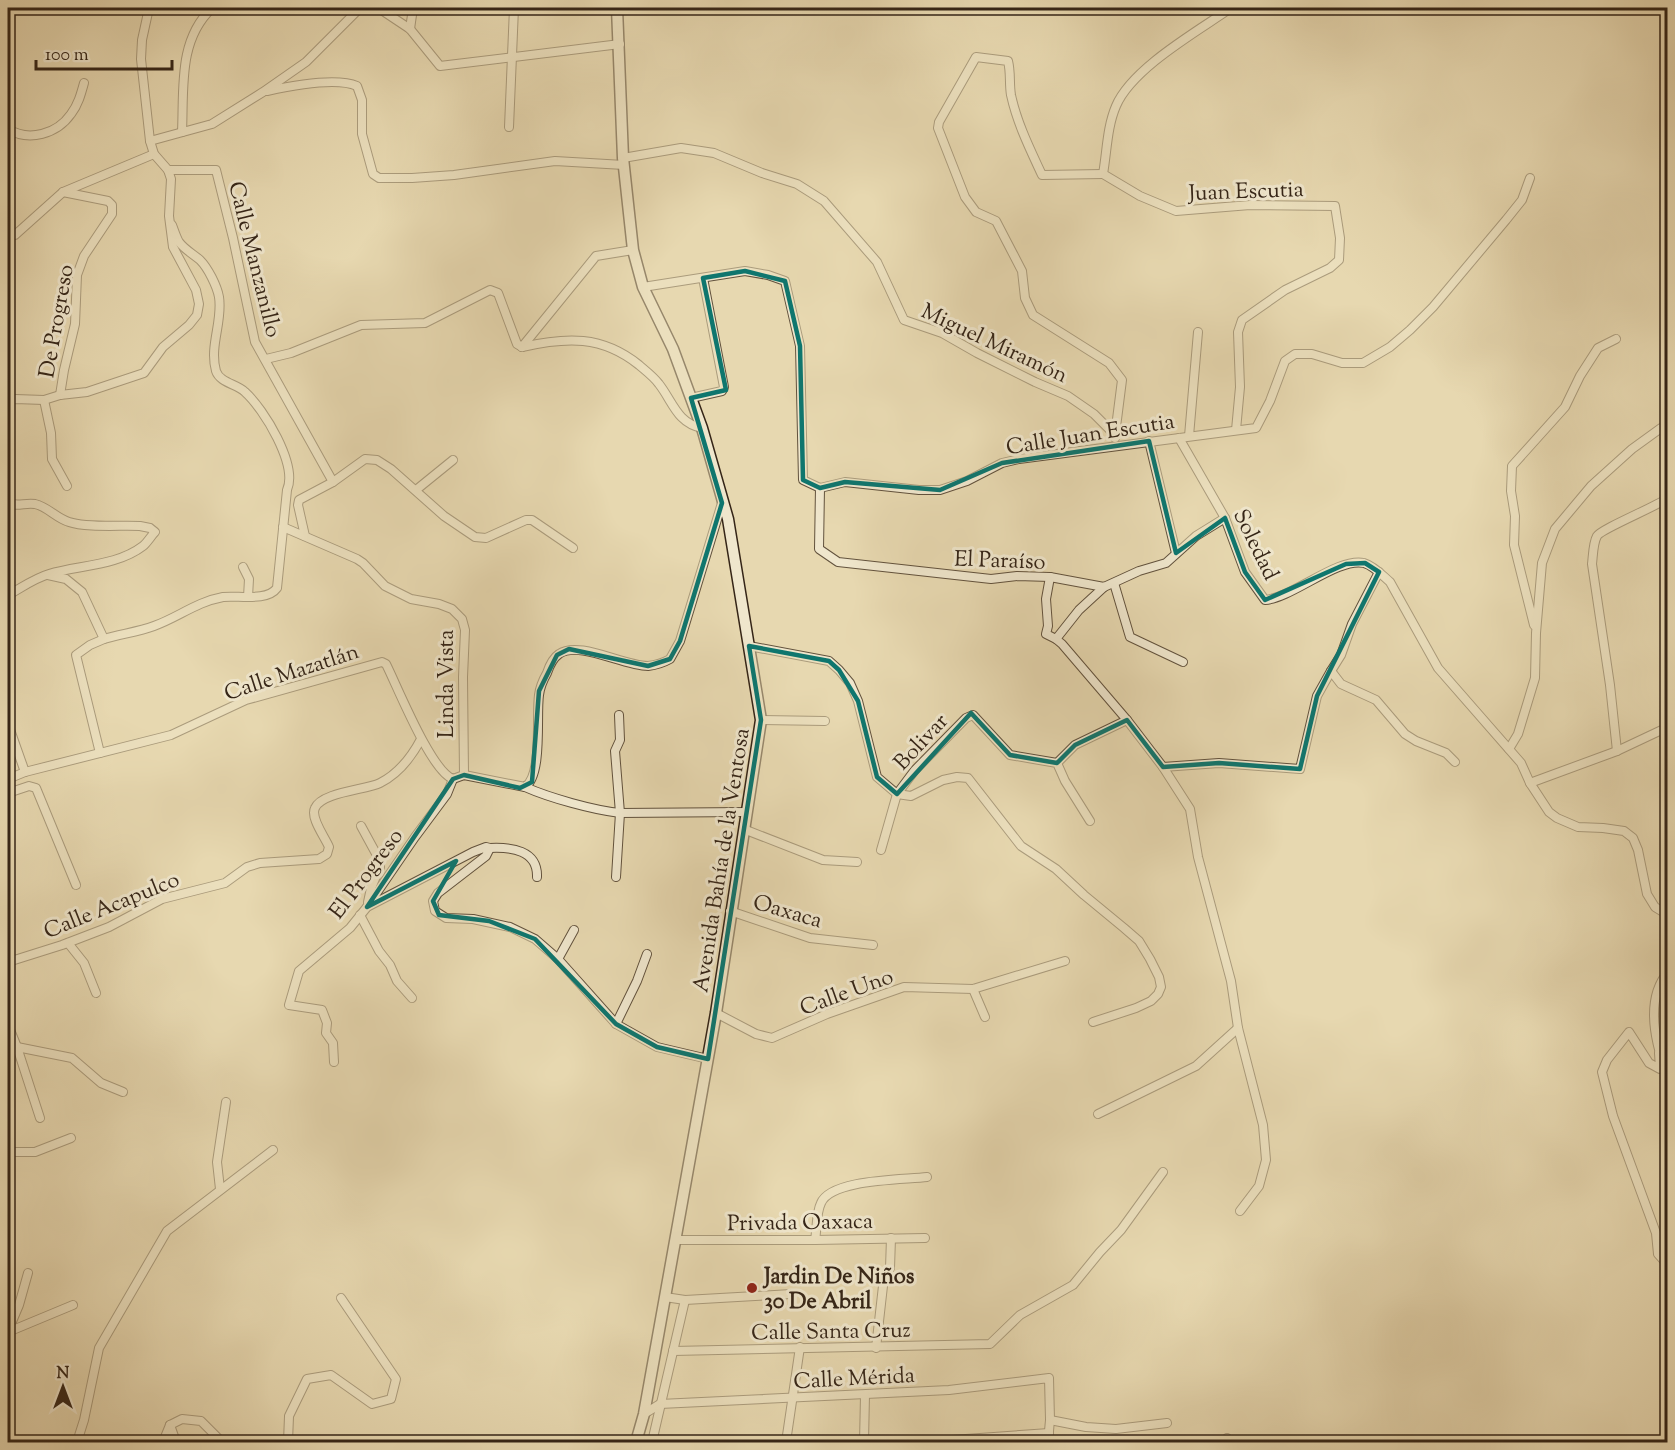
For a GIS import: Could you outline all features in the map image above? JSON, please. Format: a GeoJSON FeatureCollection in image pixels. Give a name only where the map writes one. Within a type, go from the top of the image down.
{"type":"FeatureCollection","features":[{"type":"Feature","properties":{"kind":"main road","name":"Avenida Bahía de la Ventosa"},"geometry":{"type":"LineString","coordinates":[[617,8],[623,161],[633,250],[644,287],[673,349],[702,428],[728,519],[761,720],[746,830],[730,911],[716,1013],[644,1414],[636,1443]]}},
{"type":"Feature","properties":{"kind":"street"},"geometry":{"type":"LineString","coordinates":[[100,753],[76,655],[104,639],[154,626],[202,602],[226,597],[248,597],[274,593],[277,588],[290,479],[285,456],[271,428],[251,398],[244,391],[219,376],[216,371],[215,347],[219,311],[217,291],[206,268],[180,242],[169,216],[171,179],[168,170],[154,154],[150,141],[141,59],[148,8]]}},
{"type":"Feature","properties":{"kind":"street"},"geometry":{"type":"LineString","coordinates":[[182,132],[185,54],[196,26],[212,8]]}},
{"type":"Feature","properties":{"kind":"street"},"geometry":{"type":"LineString","coordinates":[[410,29],[413,8]]}},
{"type":"Feature","properties":{"kind":"street"},"geometry":{"type":"LineString","coordinates":[[509,127],[514,8]]}},
{"type":"Feature","properties":{"kind":"street"},"geometry":{"type":"LineString","coordinates":[[1114,446],[1122,380],[1109,363],[1033,315],[1025,298],[1022,271],[996,221],[976,212],[965,197],[938,128],[939,122],[976,57],[1008,62],[1011,70],[1010,92],[1018,123],[1042,175],[1103,174],[1109,128],[1116,105],[1126,88],[1154,62],[1231,8]]}},
{"type":"Feature","properties":{"kind":"street"},"geometry":{"type":"LineString","coordinates":[[150,141],[212,124],[263,92],[306,62],[358,10],[380,9],[410,29],[440,66],[620,44]]}},
{"type":"Feature","properties":{"kind":"street","name":"Miguel Miramón"},"geometry":{"type":"LineString","coordinates":[[263,92],[330,82],[357,86],[362,100],[362,134],[373,174],[379,178],[402,179],[454,175],[555,161],[623,161],[681,148],[714,153],[797,184],[824,201],[877,262],[904,320],[942,333],[977,353],[1068,396],[1094,414],[1115,435]]}},
{"type":"Feature","properties":{"kind":"street"},"geometry":{"type":"LineString","coordinates":[[8,129],[31,136],[45,134],[61,125],[72,114],[80,99],[84,83]]}},
{"type":"Feature","properties":{"kind":"street"},"geometry":{"type":"LineString","coordinates":[[8,237],[15,235],[63,192],[154,154]]}},
{"type":"Feature","properties":{"kind":"street","name":"Calle Manzanillo"},"geometry":{"type":"LineString","coordinates":[[168,170],[216,170],[255,342],[333,482]]}},
{"type":"Feature","properties":{"kind":"street","name":"Juan Escutia"},"geometry":{"type":"LineString","coordinates":[[1103,174],[1140,196],[1176,211],[1250,205],[1335,207],[1340,238],[1339,260],[1330,268],[1285,290],[1242,320],[1238,332],[1240,387],[1236,430]]}},
{"type":"Feature","properties":{"kind":"street","name":"Calle Juan Escutia"},"geometry":{"type":"LineString","coordinates":[[820,488],[845,482],[918,490],[940,490],[967,481],[1002,463],[1256,428],[1270,401],[1285,361],[1294,354],[1312,354],[1342,363],[1364,363],[1403,336],[1432,307],[1522,200],[1530,177]]}},
{"type":"Feature","properties":{"kind":"street","name":"De Progreso"},"geometry":{"type":"LineString","coordinates":[[60,395],[75,324],[76,275],[84,256],[112,214],[112,206],[108,201],[63,192]]}},
{"type":"Feature","properties":{"kind":"street"},"geometry":{"type":"LineString","coordinates":[[8,401],[15,399],[44,400],[60,395],[87,392],[144,373],[163,347],[189,326],[197,315],[199,304],[196,290],[173,248],[172,225]]}},
{"type":"Feature","properties":{"kind":"street"},"geometry":{"type":"LineString","coordinates":[[522,347],[596,256],[633,250]]}},
{"type":"Feature","properties":{"kind":"street"},"geometry":{"type":"LineString","coordinates":[[644,287],[745,271],[785,281],[800,346],[802,480],[820,488]]}},
{"type":"Feature","properties":{"kind":"street"},"geometry":{"type":"LineString","coordinates":[[691,398],[723,391],[724,387],[703,278]]}},
{"type":"Feature","properties":{"kind":"street"},"geometry":{"type":"LineString","coordinates":[[266,359],[291,353],[361,325],[425,323],[490,290],[498,293],[517,344],[522,347],[550,341],[591,340],[623,352],[659,384],[672,405],[690,425],[702,428]]}},
{"type":"Feature","properties":{"kind":"street"},"geometry":{"type":"LineString","coordinates":[[1189,436],[1198,332]]}},
{"type":"Feature","properties":{"kind":"street"},"geometry":{"type":"LineString","coordinates":[[1536,633],[1514,545],[1515,516],[1510,491],[1512,466],[1565,407],[1580,376],[1598,348],[1616,339]]}},
{"type":"Feature","properties":{"kind":"street"},"geometry":{"type":"LineString","coordinates":[[44,400],[51,433],[52,459],[67,486]]}},
{"type":"Feature","properties":{"kind":"street"},"geometry":{"type":"LineString","coordinates":[[1509,749],[1518,734],[1534,678],[1542,563],[1555,529],[1591,486],[1632,449],[1661,428]]}},
{"type":"Feature","properties":{"kind":"street","name":"Soledad"},"geometry":{"type":"LineString","coordinates":[[1179,438],[1225,518],[1245,572],[1265,600],[1275,599],[1307,581],[1346,564],[1365,563],[1378,572]]}},
{"type":"Feature","properties":{"kind":"street"},"geometry":{"type":"LineString","coordinates":[[1149,441],[1176,554]]}},
{"type":"Feature","properties":{"kind":"street"},"geometry":{"type":"LineString","coordinates":[[305,536],[298,505],[299,500],[333,482],[365,459],[371,458],[391,469],[444,516],[475,537],[486,538],[526,520],[532,520],[573,548]]}},
{"type":"Feature","properties":{"kind":"street"},"geometry":{"type":"LineString","coordinates":[[416,490],[453,460]]}},
{"type":"Feature","properties":{"kind":"street","name":"El Paraíso"},"geometry":{"type":"LineString","coordinates":[[820,488],[819,549],[838,562],[991,579],[1017,576],[1050,577],[1104,586],[1166,562],[1196,536],[1225,518]]}},
{"type":"Feature","properties":{"kind":"street"},"geometry":{"type":"LineString","coordinates":[[1617,751],[1592,564],[1597,536],[1606,528],[1626,521],[1668,498]]}},
{"type":"Feature","properties":{"kind":"street"},"geometry":{"type":"LineString","coordinates":[[8,502],[12,505],[33,504],[48,508],[58,517],[71,523],[140,526],[150,528],[155,532],[143,546],[125,555],[46,575],[8,596]]}},
{"type":"Feature","properties":{"kind":"street"},"geometry":{"type":"LineString","coordinates":[[525,787],[530,783],[533,775],[539,730],[537,707],[539,691],[557,655],[569,649],[648,666],[670,659],[680,641],[722,503]]}},
{"type":"Feature","properties":{"kind":"street","name":"Linda Vista"},"geometry":{"type":"LineString","coordinates":[[283,527],[363,563],[385,586],[411,599],[439,603],[452,609],[462,619],[465,630],[464,775]]}},
{"type":"Feature","properties":{"kind":"street"},"geometry":{"type":"LineString","coordinates":[[243,567],[249,579],[248,597]]}},
{"type":"Feature","properties":{"kind":"street"},"geometry":{"type":"LineString","coordinates":[[1163,767],[1219,763],[1300,769],[1317,696],[1341,655],[1352,624],[1378,572],[1390,582],[1437,668],[1521,763],[1530,783],[1549,812],[1578,827],[1624,831],[1633,838],[1638,850],[1647,894],[1655,907],[1668,915]]}},
{"type":"Feature","properties":{"kind":"street"},"geometry":{"type":"LineString","coordinates":[[46,575],[66,579],[82,592],[104,639]]}},
{"type":"Feature","properties":{"kind":"street"},"geometry":{"type":"LineString","coordinates":[[1050,577],[1046,599],[1048,626],[1046,634],[1062,644],[1127,720],[1163,767],[1190,809],[1197,858],[1231,981],[1238,1028],[1263,1125],[1266,1160],[1259,1186],[1240,1211]]}},
{"type":"Feature","properties":{"kind":"street"},"geometry":{"type":"LineString","coordinates":[[1114,583],[1130,637],[1183,662]]}},
{"type":"Feature","properties":{"kind":"street"},"geometry":{"type":"LineString","coordinates":[[1056,639],[1079,610],[1104,586]]}},
{"type":"Feature","properties":{"kind":"street"},"geometry":{"type":"LineString","coordinates":[[749,646],[829,661],[850,683],[858,701],[877,777],[897,794],[911,796],[943,780],[957,777],[968,778],[1021,846],[1056,869],[1139,941],[1159,977],[1161,987],[1158,994],[1151,1001],[1136,1008],[1093,1022]]}},
{"type":"Feature","properties":{"kind":"street","name":"Calle Mazatlán"},"geometry":{"type":"LineString","coordinates":[[8,779],[25,772],[171,735],[246,700],[382,662],[386,664],[421,739],[446,776],[453,779]]}},
{"type":"Feature","properties":{"kind":"street"},"geometry":{"type":"LineString","coordinates":[[1331,670],[1341,684],[1376,700],[1405,734],[1446,753],[1455,762]]}},
{"type":"Feature","properties":{"kind":"street","name":"Bolivar"},"geometry":{"type":"LineString","coordinates":[[897,794],[915,770],[966,718],[973,715],[1010,755],[1058,763]]}},
{"type":"Feature","properties":{"kind":"street"},"geometry":{"type":"LineString","coordinates":[[616,877],[620,813],[615,751],[620,740],[619,716]]}},
{"type":"Feature","properties":{"kind":"street"},"geometry":{"type":"LineString","coordinates":[[761,720],[825,721]]}},
{"type":"Feature","properties":{"kind":"street"},"geometry":{"type":"LineString","coordinates":[[1090,821],[1065,781],[1058,763],[1075,745],[1127,720]]}},
{"type":"Feature","properties":{"kind":"street"},"geometry":{"type":"LineString","coordinates":[[8,724],[25,772]]}},
{"type":"Feature","properties":{"kind":"street"},"geometry":{"type":"LineString","coordinates":[[1530,783],[1617,751],[1668,727]]}},
{"type":"Feature","properties":{"kind":"street","name":"Calle Acapulco"},"geometry":{"type":"LineString","coordinates":[[8,962],[109,927],[162,899],[225,883],[248,867],[260,863],[319,859],[327,854],[329,847],[314,817],[315,808],[321,801],[379,784],[399,769],[421,739]]}},
{"type":"Feature","properties":{"kind":"street"},"geometry":{"type":"LineString","coordinates":[[453,779],[464,775],[495,783],[525,787],[537,793],[620,813],[747,812]]}},
{"type":"Feature","properties":{"kind":"street","name":"El Progreso"},"geometry":{"type":"LineString","coordinates":[[334,1062],[333,1043],[326,1034],[327,1023],[322,1010],[289,1005],[299,970],[350,928],[367,907],[447,794],[453,779]]}},
{"type":"Feature","properties":{"kind":"street"},"geometry":{"type":"LineString","coordinates":[[8,793],[29,786],[36,788],[76,885]]}},
{"type":"Feature","properties":{"kind":"street"},"geometry":{"type":"LineString","coordinates":[[881,850],[897,794]]}},
{"type":"Feature","properties":{"kind":"street"},"geometry":{"type":"LineString","coordinates":[[360,826],[379,859],[380,867],[371,888],[367,907]]}},
{"type":"Feature","properties":{"kind":"street"},"geometry":{"type":"LineString","coordinates":[[746,830],[823,860],[857,862]]}},
{"type":"Feature","properties":{"kind":"street"},"geometry":{"type":"LineString","coordinates":[[367,907],[486,847],[512,849],[531,857],[537,867],[537,877]]}},
{"type":"Feature","properties":{"kind":"street"},"geometry":{"type":"LineString","coordinates":[[490,848],[486,856],[438,893],[433,901],[435,911],[446,918],[473,919],[510,927],[535,939],[558,959],[616,1024],[657,1047],[708,1059]]}},
{"type":"Feature","properties":{"kind":"street","name":"Oaxaca"},"geometry":{"type":"LineString","coordinates":[[730,911],[810,939],[873,945]]}},
{"type":"Feature","properties":{"kind":"street"},"geometry":{"type":"LineString","coordinates":[[360,915],[397,981],[412,998]]}},
{"type":"Feature","properties":{"kind":"street"},"geometry":{"type":"LineString","coordinates":[[558,959],[574,930]]}},
{"type":"Feature","properties":{"kind":"street"},"geometry":{"type":"LineString","coordinates":[[68,943],[84,963],[96,993]]}},
{"type":"Feature","properties":{"kind":"street"},"geometry":{"type":"LineString","coordinates":[[616,1024],[637,981],[646,954]]}},
{"type":"Feature","properties":{"kind":"street","name":"Calle Uno"},"geometry":{"type":"LineString","coordinates":[[716,1013],[756,1034],[772,1038],[827,1014],[904,987],[973,989],[1065,961]]}},
{"type":"Feature","properties":{"kind":"street"},"geometry":{"type":"LineString","coordinates":[[1668,972],[1662,979],[1653,1015],[1660,1069],[1650,1063],[1629,1032],[1607,1060],[1602,1072],[1613,1116],[1656,1233],[1658,1254],[1668,1265]]}},
{"type":"Feature","properties":{"kind":"street"},"geometry":{"type":"LineString","coordinates":[[973,989],[985,1017]]}},
{"type":"Feature","properties":{"kind":"street"},"geometry":{"type":"LineString","coordinates":[[8,1025],[40,1118]]}},
{"type":"Feature","properties":{"kind":"street"},"geometry":{"type":"LineString","coordinates":[[1098,1114],[1196,1066],[1238,1028]]}},
{"type":"Feature","properties":{"kind":"street"},"geometry":{"type":"LineString","coordinates":[[17,1047],[72,1059],[101,1083],[123,1092]]}},
{"type":"Feature","properties":{"kind":"street"},"geometry":{"type":"LineString","coordinates":[[1659,1053],[1668,1077]]}},
{"type":"Feature","properties":{"kind":"street"},"geometry":{"type":"LineString","coordinates":[[220,1189],[217,1161],[218,1142],[223,1127],[226,1102]]}},
{"type":"Feature","properties":{"kind":"street"},"geometry":{"type":"LineString","coordinates":[[8,1152],[36,1152],[71,1138]]}},
{"type":"Feature","properties":{"kind":"street"},"geometry":{"type":"LineString","coordinates":[[77,1443],[99,1348],[167,1231],[273,1150]]}},
{"type":"Feature","properties":{"kind":"street","name":"Calle Santa Cruz"},"geometry":{"type":"LineString","coordinates":[[673,1351],[990,1344],[1020,1315],[1073,1286],[1121,1230],[1163,1172]]}},
{"type":"Feature","properties":{"kind":"street"},"geometry":{"type":"LineString","coordinates":[[815,1240],[821,1203],[829,1193],[852,1185],[927,1177]]}},
{"type":"Feature","properties":{"kind":"street"},"geometry":{"type":"LineString","coordinates":[[876,1348],[884,1276],[890,1268],[891,1238]]}},
{"type":"Feature","properties":{"kind":"street","name":"Privada Oaxaca"},"geometry":{"type":"LineString","coordinates":[[676,1240],[925,1238]]}},
{"type":"Feature","properties":{"kind":"street"},"geometry":{"type":"LineString","coordinates":[[8,1331],[19,1305],[28,1273]]}},
{"type":"Feature","properties":{"kind":"street"},"geometry":{"type":"LineString","coordinates":[[665,1298],[685,1300],[791,1294]]}},
{"type":"Feature","properties":{"kind":"street"},"geometry":{"type":"LineString","coordinates":[[288,1443],[289,1416],[307,1379],[331,1375],[372,1404],[391,1399],[396,1379],[341,1298]]}},
{"type":"Feature","properties":{"kind":"street"},"geometry":{"type":"LineString","coordinates":[[651,1443],[685,1300]]}},
{"type":"Feature","properties":{"kind":"street"},"geometry":{"type":"LineString","coordinates":[[8,1331],[73,1305]]}},
{"type":"Feature","properties":{"kind":"street"},"geometry":{"type":"LineString","coordinates":[[786,1443],[800,1347]]}},
{"type":"Feature","properties":{"kind":"street","name":"Calle Mérida"},"geometry":{"type":"LineString","coordinates":[[660,1404],[949,1390],[1049,1378],[1050,1420]]}},
{"type":"Feature","properties":{"kind":"street"},"geometry":{"type":"LineString","coordinates":[[864,1443],[865,1395]]}},
{"type":"Feature","properties":{"kind":"street"},"geometry":{"type":"LineString","coordinates":[[644,1414],[660,1404]]}},
{"type":"Feature","properties":{"kind":"street"},"geometry":{"type":"LineString","coordinates":[[163,1443],[170,1425],[182,1419],[201,1421],[222,1443]]}},
{"type":"Feature","properties":{"kind":"street"},"geometry":{"type":"LineString","coordinates":[[1048,1443],[1050,1420],[1086,1427],[1116,1429],[1167,1423]]}},
{"type":"Feature","properties":{"kind":"street"},"geometry":{"type":"LineString","coordinates":[[170,1425],[177,1443]]}},
{"type":"Feature","properties":{"kind":"street"},"geometry":{"type":"LineString","coordinates":[[924,1443],[1049,1433]]}},
{"type":"Feature","properties":{"kind":"highlighted area"},"geometry":{"type":"Polygon","coordinates":[[[745,271],[785,281],[800,346],[803,480],[820,488],[845,482],[940,490],[1002,463],[1149,441],[1176,553],[1225,518],[1245,572],[1265,600],[1346,564],[1365,563],[1379,572],[1317,696],[1300,769],[1219,763],[1163,767],[1127,720],[1075,745],[1057,763],[1010,755],[971,713],[897,794],[877,777],[858,701],[839,670],[829,661],[749,646],[761,720],[708,1059],[657,1047],[616,1024],[535,939],[489,921],[439,915],[433,901],[456,861],[367,907],[453,779],[464,775],[520,788],[532,782],[539,691],[557,655],[569,649],[648,666],[670,659],[680,641],[722,503],[691,398],[726,390],[703,278],[745,271]]]}},
{"type":"Feature","properties":{"kind":"place","name":"Jardin De Niños 30 De Abril"},"geometry":{"type":"Point","coordinates":[752,1288]}}]}
